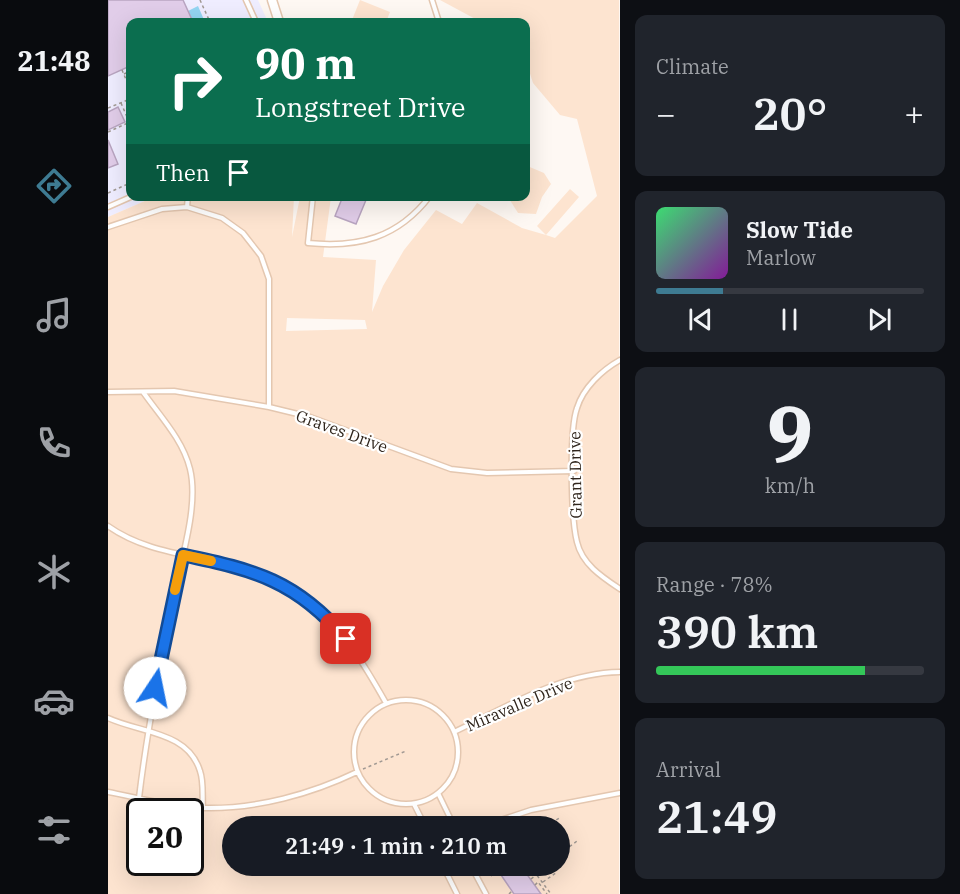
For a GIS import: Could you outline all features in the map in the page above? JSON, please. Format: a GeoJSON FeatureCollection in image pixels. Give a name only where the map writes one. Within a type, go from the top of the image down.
{"type":"FeatureCollection","features":[{"type":"Feature","properties":{"kind":"street"},"geometry":{"type":"LineString","coordinates":[[272,0],[278,18]]}},
{"type":"Feature","properties":{"kind":"lane"},"geometry":{"type":"LineString","coordinates":[[246,0],[254,18]]}},
{"type":"Feature","properties":{"kind":"lane"},"geometry":{"type":"LineString","coordinates":[[432,0],[438,18]]}},
{"type":"Feature","properties":{"kind":"lane"},"geometry":{"type":"LineString","coordinates":[[108,207],[126,199]]}},
{"type":"Feature","properties":{"kind":"lane"},"geometry":{"type":"LineString","coordinates":[[187,207],[188,201]]}},
{"type":"Feature","properties":{"kind":"lane"},"geometry":{"type":"LineString","coordinates":[[312,201],[308,243],[323,245],[350,244],[378,237],[401,226],[425,201]]}},
{"type":"Feature","properties":{"kind":"lane"},"geometry":{"type":"LineString","coordinates":[[108,227],[162,209],[187,207],[222,218],[243,233],[261,256],[269,279],[269,407]]}},
{"type":"Feature","properties":{"kind":"lane","name":"Grant Drive"},"geometry":{"type":"LineString","coordinates":[[620,360],[598,376],[577,407],[573,427],[577,542],[587,562],[620,589]]}},
{"type":"Feature","properties":{"kind":"lane","name":"Graves Drive"},"geometry":{"type":"LineString","coordinates":[[108,392],[201,394],[269,407],[310,417],[451,469],[487,473],[574,471]]}},
{"type":"Feature","properties":{"kind":"lane"},"geometry":{"type":"LineString","coordinates":[[108,792],[139,798],[146,733],[183,555],[192,493],[191,472],[184,450],[143,392]]}},
{"type":"Feature","properties":{"kind":"lane"},"geometry":{"type":"LineString","coordinates":[[108,526],[124,537],[153,549],[266,576],[311,603],[351,646],[386,703]]}},
{"type":"Feature","properties":{"kind":"lane","name":"Miravalle Drive"},"geometry":{"type":"LineString","coordinates":[[454,732],[561,682],[601,672],[620,672]]}},
{"type":"Feature","properties":{"kind":"lane"},"geometry":{"type":"LineString","coordinates":[[413,700],[426,704],[448,720],[454,732],[458,748],[457,765],[450,781],[438,793],[414,804],[386,800],[374,794],[357,772],[354,752],[357,732],[364,720],[386,703],[413,700]]}},
{"type":"Feature","properties":{"kind":"lane"},"geometry":{"type":"LineString","coordinates":[[108,718],[146,733],[172,738],[191,752],[201,772],[202,798]]}},
{"type":"Feature","properties":{"kind":"lane"},"geometry":{"type":"LineString","coordinates":[[204,808],[264,802],[298,795],[320,789],[357,772]]}},
{"type":"Feature","properties":{"kind":"lane"},"geometry":{"type":"LineString","coordinates":[[438,793],[449,816]]}},
{"type":"Feature","properties":{"kind":"lane"},"geometry":{"type":"LineString","coordinates":[[513,816],[531,810],[620,793]]}},
{"type":"Feature","properties":{"kind":"lane"},"geometry":{"type":"LineString","coordinates":[[414,804],[419,816]]}},
{"type":"Feature","properties":{"kind":"lane"},"geometry":{"type":"LineString","coordinates":[[448,876],[457,894]]}},
{"type":"Feature","properties":{"kind":"lane"},"geometry":{"type":"LineString","coordinates":[[476,876],[486,894]]}},
{"type":"Feature","properties":{"kind":"path"},"geometry":{"type":"LineString","coordinates":[[200,0],[208,18]]}},
{"type":"Feature","properties":{"kind":"path"},"geometry":{"type":"LineString","coordinates":[[122,70],[126,79]]}},
{"type":"Feature","properties":{"kind":"path"},"geometry":{"type":"LineString","coordinates":[[108,108],[126,101]]}},
{"type":"Feature","properties":{"kind":"path"},"geometry":{"type":"LineString","coordinates":[[121,103],[126,114]]}},
{"type":"Feature","properties":{"kind":"path"},"geometry":{"type":"LineString","coordinates":[[108,132],[126,125]]}},
{"type":"Feature","properties":{"kind":"path"},"geometry":{"type":"LineString","coordinates":[[108,193],[126,185]]}},
{"type":"Feature","properties":{"kind":"path"},"geometry":{"type":"LineString","coordinates":[[357,772],[406,751]]}},
{"type":"Feature","properties":{"kind":"path"},"geometry":{"type":"LineString","coordinates":[[570,846],[577,841]]}},
{"type":"Feature","properties":{"kind":"path"},"geometry":{"type":"LineString","coordinates":[[531,879],[534,876]]}},
{"type":"Feature","properties":{"kind":"path"},"geometry":{"type":"LineString","coordinates":[[538,876],[551,894]]}},
{"type":"Feature","properties":{"kind":"path"},"geometry":{"type":"LineString","coordinates":[[542,882],[551,876]]}},
{"type":"Feature","properties":{"kind":"path"},"geometry":{"type":"LineString","coordinates":[[535,885],[538,882],[547,894]]}},
{"type":"Feature","properties":{"kind":"path"},"geometry":{"type":"LineString","coordinates":[[509,894],[512,891]]}},
{"type":"Feature","properties":{"kind":"shaded area"},"geometry":{"type":"Polygon","coordinates":[[[108,0],[258,0],[266,18],[126,18],[126,201],[145,201],[108,217],[108,0]]]}},
{"type":"Feature","properties":{"kind":"shaded area"},"geometry":{"type":"Polygon","coordinates":[[[360,0],[390,12],[388,18],[353,18],[360,0]]]}},
{"type":"Feature","properties":{"kind":"shaded area"},"geometry":{"type":"Polygon","coordinates":[[[440,0],[619,0],[619,894],[108,894],[108,217],[145,201],[294,201],[292,237],[299,201],[330,201],[323,257],[376,260],[372,312],[383,286],[404,250],[436,210],[462,224],[477,203],[522,228],[555,238],[597,196],[577,119],[560,115],[533,83],[530,74],[530,18],[474,18],[440,0]],[[287,318],[286,331],[367,329],[365,320],[287,318]]]}},
{"type":"Feature","properties":{"kind":"shaded area"},"geometry":{"type":"Polygon","coordinates":[[[530,167],[544,173],[551,184],[542,197],[536,214],[518,213],[510,201],[530,201],[530,167]]]}},
{"type":"Feature","properties":{"kind":"shaded area"},"geometry":{"type":"Polygon","coordinates":[[[570,189],[579,197],[546,235],[537,226],[570,189]]]}},
{"type":"Feature","properties":{"kind":"water"},"geometry":{"type":"Polygon","coordinates":[[[198,6],[203,18],[191,18],[188,11],[198,6]]]}},
{"type":"Feature","properties":{"kind":"building"},"geometry":{"type":"Polygon","coordinates":[[[108,0],[183,0],[191,18],[126,18],[126,68],[108,76],[108,0]]]}},
{"type":"Feature","properties":{"kind":"building"},"geometry":{"type":"Polygon","coordinates":[[[118,107],[125,122],[108,130],[108,112],[118,107]]]}},
{"type":"Feature","properties":{"kind":"building"},"geometry":{"type":"Polygon","coordinates":[[[108,140],[118,164],[108,168],[108,140]]]}},
{"type":"Feature","properties":{"kind":"building"},"geometry":{"type":"Polygon","coordinates":[[[341,201],[366,201],[356,224],[335,216],[341,201]]]}},
{"type":"Feature","properties":{"kind":"building"},"geometry":{"type":"Polygon","coordinates":[[[502,876],[528,876],[541,894],[514,894],[502,876]]]}},
{"type":"Feature","properties":{"kind":"slow traffic"},"geometry":{"type":"LineString","coordinates":[[175,590],[183,555],[211,561]]}},
{"type":"Feature","properties":{"kind":"route"},"geometry":{"type":"LineString","coordinates":[[155,688],[183,555],[245,568],[266,576],[311,603],[334,624],[346,639]]}}]}
